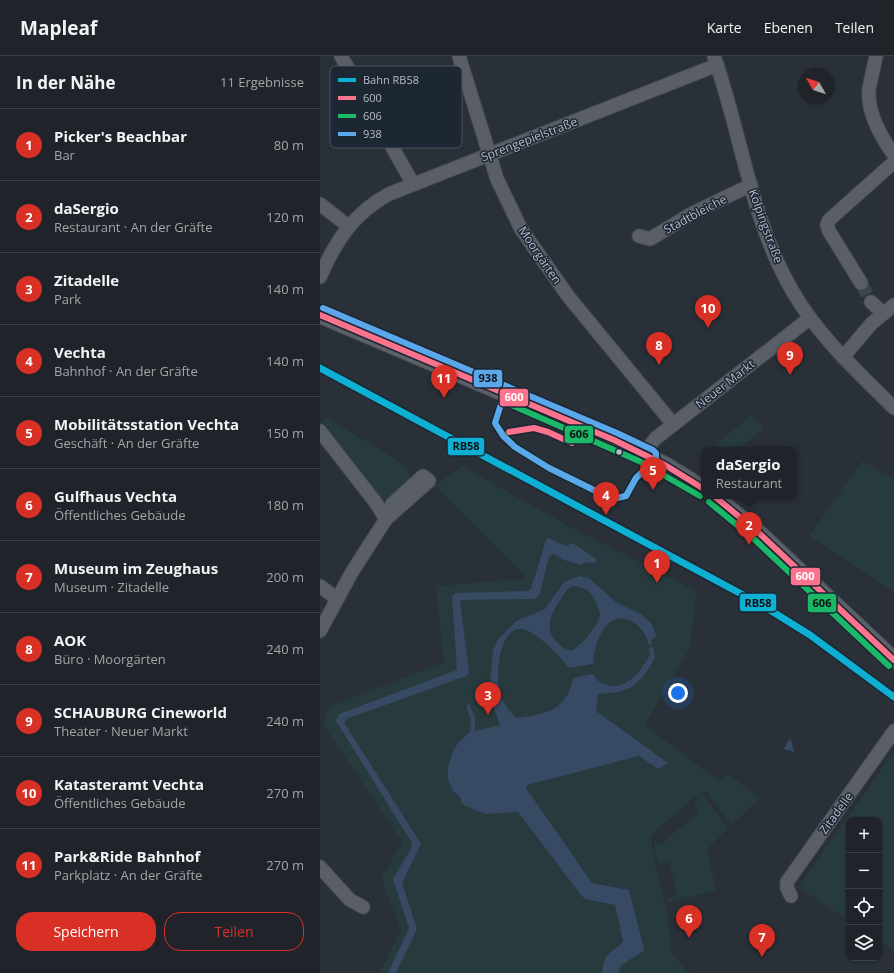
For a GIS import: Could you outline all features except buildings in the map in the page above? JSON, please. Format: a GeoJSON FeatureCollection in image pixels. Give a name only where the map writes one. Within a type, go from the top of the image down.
{"type":"FeatureCollection","features":[{"type":"Feature","properties":{"kind":"main road"},"geometry":{"type":"LineString","coordinates":[[320,315],[644,454],[701,487]]}},
{"type":"Feature","properties":{"kind":"main road"},"geometry":{"type":"LineString","coordinates":[[718,499],[759,533],[894,660]]}},
{"type":"Feature","properties":{"kind":"street"},"geometry":{"type":"LineString","coordinates":[[341,56],[347,66]]}},
{"type":"Feature","properties":{"kind":"street","name":"Moorgärten"},"geometry":{"type":"LineString","coordinates":[[459,56],[462,66]]}},
{"type":"Feature","properties":{"kind":"street"},"geometry":{"type":"LineString","coordinates":[[876,56],[869,91],[871,109],[882,139],[894,155]]}},
{"type":"Feature","properties":{"kind":"street","name":"Sprengepielstraße"},"geometry":{"type":"LineString","coordinates":[[320,277],[327,261],[348,226],[374,202],[413,184],[488,155],[716,60]]}},
{"type":"Feature","properties":{"kind":"street","name":"Kolpingstraße"},"geometry":{"type":"LineString","coordinates":[[716,60],[751,185],[773,252],[793,292],[810,318],[843,357],[894,408]]}},
{"type":"Feature","properties":{"kind":"street","name":"Moorgärten"},"geometry":{"type":"LineString","coordinates":[[462,66],[488,155],[508,205],[537,254],[568,296],[673,424]]}},
{"type":"Feature","properties":{"kind":"street"},"geometry":{"type":"LineString","coordinates":[[393,148],[413,184]]}},
{"type":"Feature","properties":{"kind":"street"},"geometry":{"type":"LineString","coordinates":[[861,283],[827,226],[829,220],[894,162]]}},
{"type":"Feature","properties":{"kind":"street","name":"Stadtbleiche"},"geometry":{"type":"LineString","coordinates":[[639,236],[650,239],[693,213],[751,185]]}},
{"type":"Feature","properties":{"kind":"street"},"geometry":{"type":"LineString","coordinates":[[320,204],[348,226]]}},
{"type":"Feature","properties":{"kind":"street"},"geometry":{"type":"LineString","coordinates":[[871,302],[883,313]]}},
{"type":"Feature","properties":{"kind":"street"},"geometry":{"type":"LineString","coordinates":[[843,357],[872,323],[894,305]]}},
{"type":"Feature","properties":{"kind":"street","name":"Neuer Markt"},"geometry":{"type":"LineString","coordinates":[[644,454],[656,438],[673,424],[810,318]]}},
{"type":"Feature","properties":{"kind":"street"},"geometry":{"type":"LineString","coordinates":[[320,431],[386,519]]}},
{"type":"Feature","properties":{"kind":"street"},"geometry":{"type":"LineString","coordinates":[[320,631],[337,599],[386,519],[426,478]]}},
{"type":"Feature","properties":{"kind":"street"},"geometry":{"type":"LineString","coordinates":[[320,586],[337,599]]}},
{"type":"Feature","properties":{"kind":"street","name":"Zitadelle"},"geometry":{"type":"LineString","coordinates":[[791,896],[787,888],[787,882],[894,731]]}},
{"type":"Feature","properties":{"kind":"street"},"geometry":{"type":"LineString","coordinates":[[320,867],[350,900],[363,908]]}},
{"type":"Feature","properties":{"kind":"green space"},"geometry":{"type":"Polygon","coordinates":[[[752,415],[764,428],[741,447],[716,447],[716,444],[752,415]]]}},
{"type":"Feature","properties":{"kind":"green space"},"geometry":{"type":"Polygon","coordinates":[[[325,417],[397,460],[408,472],[409,477],[406,485],[389,499],[381,498],[323,422],[325,417]]]}},
{"type":"Feature","properties":{"kind":"green space"},"geometry":{"type":"Polygon","coordinates":[[[862,461],[894,478],[894,592],[809,536],[862,461]]]}},
{"type":"Feature","properties":{"kind":"green space"},"geometry":{"type":"Polygon","coordinates":[[[462,466],[572,528],[696,591],[690,647],[645,725],[719,781],[728,774],[760,798],[731,825],[706,792],[696,798],[692,797],[688,804],[658,828],[651,838],[655,864],[668,916],[671,953],[689,973],[379,973],[401,929],[384,887],[382,877],[402,842],[323,724],[329,707],[444,662],[436,586],[522,579],[524,575],[435,486],[462,466]]]}},
{"type":"Feature","properties":{"kind":"green space"},"geometry":{"type":"Polygon","coordinates":[[[894,752],[894,951],[882,943],[882,817],[848,817],[894,752]]]}},
{"type":"Feature","properties":{"kind":"green space"},"geometry":{"type":"Polygon","coordinates":[[[703,795],[728,828],[707,849],[716,890],[669,902],[667,899],[677,894],[669,861],[658,864],[654,844],[665,843],[665,840],[700,812],[694,803],[703,795]]]}},
{"type":"Feature","properties":{"kind":"green space"},"geometry":{"type":"Polygon","coordinates":[[[846,820],[846,919],[798,887],[846,820]]]}},
{"type":"Feature","properties":{"kind":"water"},"geometry":{"type":"Polygon","coordinates":[[[548,538],[566,546],[573,543],[597,560],[594,563],[585,562],[581,565],[564,560],[554,554],[549,556],[540,594],[535,599],[460,600],[469,673],[466,676],[346,719],[345,724],[421,844],[402,883],[417,929],[396,973],[388,973],[409,928],[393,879],[412,847],[412,843],[336,721],[339,714],[457,670],[452,596],[456,593],[528,591],[531,589],[546,540],[548,538]]]}},
{"type":"Feature","properties":{"kind":"water"},"geometry":{"type":"Polygon","coordinates":[[[580,576],[589,578],[617,603],[641,614],[651,623],[656,635],[655,638],[651,639],[652,644],[649,645],[644,633],[635,623],[623,618],[616,619],[610,622],[602,631],[594,653],[593,664],[569,668],[540,638],[526,630],[520,629],[512,632],[506,638],[502,647],[498,669],[499,689],[501,696],[512,714],[517,718],[537,715],[553,709],[560,704],[566,698],[573,678],[593,674],[604,684],[619,686],[625,683],[632,679],[642,668],[650,655],[649,648],[653,647],[655,658],[644,675],[626,690],[598,694],[596,711],[668,763],[658,769],[639,756],[527,785],[526,788],[592,883],[629,890],[644,948],[643,951],[620,966],[619,973],[602,973],[603,965],[607,956],[623,941],[615,905],[585,899],[518,812],[485,814],[462,804],[460,797],[453,791],[448,779],[448,768],[452,753],[458,743],[470,732],[471,720],[467,709],[468,702],[475,718],[475,731],[500,725],[489,694],[493,650],[497,641],[516,621],[545,609],[564,582],[580,576]],[[573,586],[565,592],[553,612],[550,622],[550,631],[552,636],[561,646],[571,651],[575,649],[588,635],[599,619],[600,615],[594,599],[588,590],[573,586]]]}},
{"type":"Feature","properties":{"kind":"water"},"geometry":{"type":"Polygon","coordinates":[[[791,739],[794,752],[784,749],[788,741],[791,739]]]}},
{"type":"Feature","properties":{"kind":"tunnel"},"geometry":{"type":"LineString","coordinates":[[861,283],[871,302]]}},
{"type":"Feature","properties":{"kind":"rail line","name":"RB58"},"geometry":{"type":"LineString","coordinates":[[320,368],[760,604],[810,635],[894,697]]}},
{"type":"Feature","properties":{"kind":"transit line","name":"938"},"geometry":{"type":"LineString","coordinates":[[323,308],[617,433],[653,450],[656,453],[656,459],[636,478],[626,496],[612,499],[549,468],[515,447],[503,436],[495,423],[502,401]]}},
{"type":"Feature","properties":{"kind":"transit line","name":"600"},"geometry":{"type":"LineString","coordinates":[[320,315],[614,440],[665,465],[701,487]]}},
{"type":"Feature","properties":{"kind":"transit line","name":"606"},"geometry":{"type":"LineString","coordinates":[[509,404],[639,461],[700,496]]}},
{"type":"Feature","properties":{"kind":"transit line","name":"606"},"geometry":{"type":"LineString","coordinates":[[496,425],[515,447],[549,468],[612,499],[626,496],[636,478],[653,462]]}},
{"type":"Feature","properties":{"kind":"transit line","name":"600"},"geometry":{"type":"LineString","coordinates":[[509,432],[534,428],[548,432],[572,443]]}},
{"type":"Feature","properties":{"kind":"transit line","name":"600"},"geometry":{"type":"LineString","coordinates":[[718,499],[759,533],[894,660]]}},
{"type":"Feature","properties":{"kind":"transit line","name":"606"},"geometry":{"type":"LineString","coordinates":[[709,502],[754,539],[889,666]]}},
{"type":"Feature","properties":{"kind":"place","name":"Katasteramt Vechta"},"geometry":{"type":"Point","coordinates":[708,328]}},
{"type":"Feature","properties":{"kind":"place","name":"AOK"},"geometry":{"type":"Point","coordinates":[659,365]}},
{"type":"Feature","properties":{"kind":"place","name":"SCHAUBURG Cineworld"},"geometry":{"type":"Point","coordinates":[790,375]}},
{"type":"Feature","properties":{"kind":"place","name":"Park&Ride Bahnhof"},"geometry":{"type":"Point","coordinates":[444,398]}},
{"type":"Feature","properties":{"kind":"place","name":"Mobilitätsstation Vechta"},"geometry":{"type":"Point","coordinates":[653,490]}},
{"type":"Feature","properties":{"kind":"place","name":"Vechta"},"geometry":{"type":"Point","coordinates":[606,515]}},
{"type":"Feature","properties":{"kind":"place","name":"daSergio"},"geometry":{"type":"Point","coordinates":[749,545]}},
{"type":"Feature","properties":{"kind":"place","name":"Picker's Beachbar"},"geometry":{"type":"Point","coordinates":[657,583]}},
{"type":"Feature","properties":{"kind":"place","name":"Zitadelle"},"geometry":{"type":"Point","coordinates":[488,715]}},
{"type":"Feature","properties":{"kind":"place","name":"Gulfhaus Vechta"},"geometry":{"type":"Point","coordinates":[689,938]}},
{"type":"Feature","properties":{"kind":"place","name":"Museum im Zeughaus"},"geometry":{"type":"Point","coordinates":[762,957]}}]}
